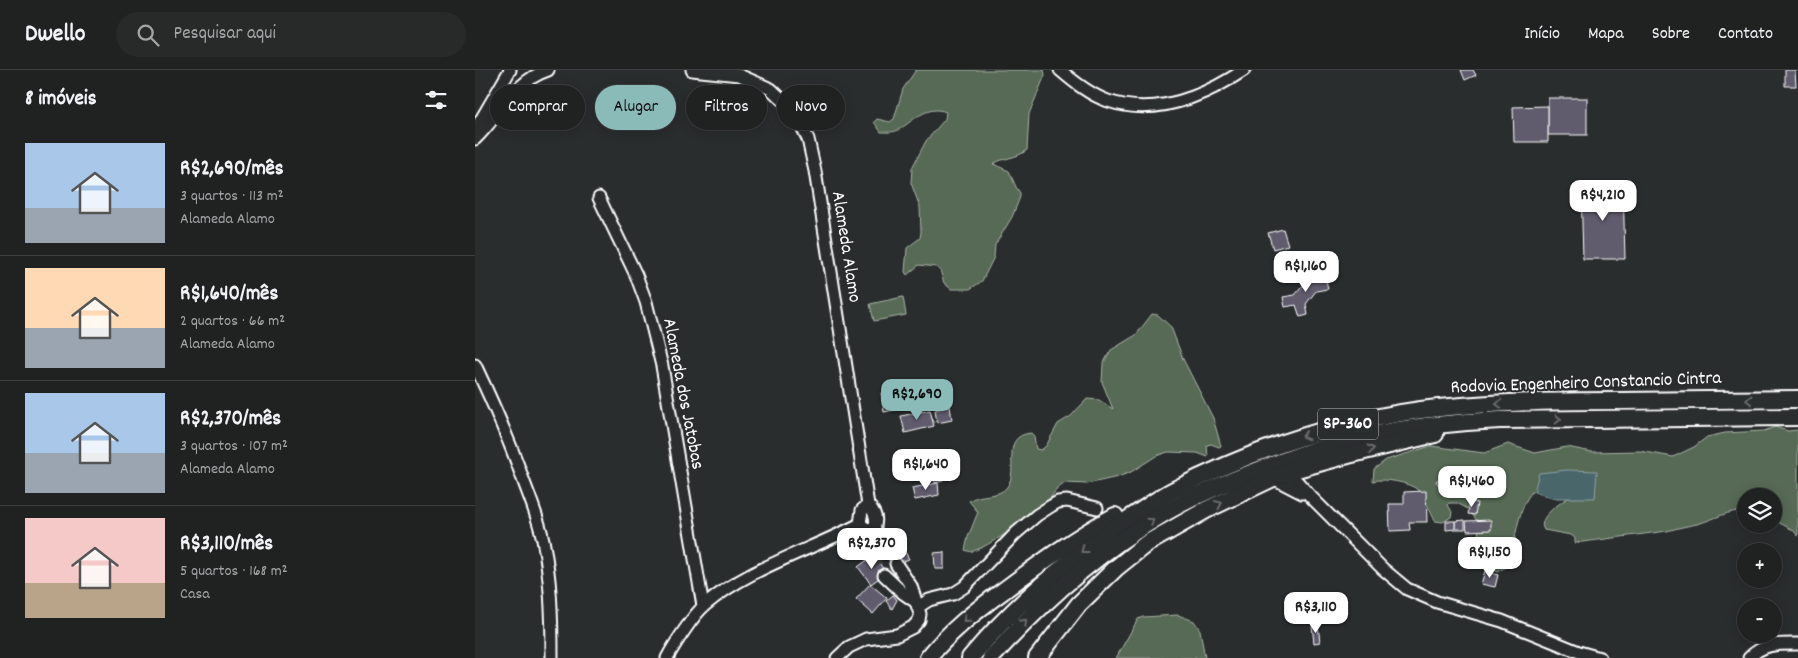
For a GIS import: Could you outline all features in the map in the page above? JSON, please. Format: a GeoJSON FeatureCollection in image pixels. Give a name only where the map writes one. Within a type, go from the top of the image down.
{"type":"FeatureCollection","features":[{"type":"Feature","properties":{"kind":"highway","name":"Rodovia Engenheiro Constancio Cintra"},"geometry":{"type":"LineString","coordinates":[[970,658],[1011,614],[1059,569],[1098,540],[1170,492],[1235,462],[1301,437],[1379,417],[1468,405],[1555,401],[1798,399]]}},
{"type":"Feature","properties":{"kind":"highway","name":"Rodovia Engenheiro Constancio Cintra"},"geometry":{"type":"LineString","coordinates":[[991,658],[1049,598],[1124,539],[1157,517],[1194,497],[1284,460],[1324,446],[1421,426],[1499,420],[1798,417]]}},
{"type":"Feature","properties":{"kind":"highway"},"geometry":{"type":"LineString","coordinates":[[1037,658],[1089,593],[1116,568],[1147,544],[1206,510],[1293,470],[1379,447],[1483,426],[1499,420]]}},
{"type":"Feature","properties":{"kind":"highway"},"geometry":{"type":"LineString","coordinates":[[929,658],[955,628],[979,607],[1023,575],[1111,518],[1170,492]]}},
{"type":"Feature","properties":{"kind":"street"},"geometry":{"type":"LineString","coordinates":[[475,130],[510,70]]}},
{"type":"Feature","properties":{"kind":"street"},"geometry":{"type":"LineString","coordinates":[[475,139],[509,97],[540,72],[548,70]]}},
{"type":"Feature","properties":{"kind":"street","name":"Alameda Alamo"},"geometry":{"type":"LineString","coordinates":[[692,70],[739,75],[771,89],[790,107],[808,139],[815,170],[868,505],[861,510],[866,526]]}},
{"type":"Feature","properties":{"kind":"street"},"geometry":{"type":"LineString","coordinates":[[1060,70],[1087,92],[1107,101],[1129,106],[1161,105],[1187,100],[1227,81],[1245,70]]}},
{"type":"Feature","properties":{"kind":"street","name":"Alameda dos Jatobas"},"geometry":{"type":"LineString","coordinates":[[599,198],[635,275],[654,331],[662,366],[703,606]]}},
{"type":"Feature","properties":{"kind":"street"},"geometry":{"type":"LineString","coordinates":[[475,365],[518,465],[543,538],[551,598],[552,658]]}},
{"type":"Feature","properties":{"kind":"street"},"geometry":{"type":"LineString","coordinates":[[1293,470],[1294,478],[1311,497],[1383,569],[1407,589],[1437,602],[1502,621],[1579,652],[1600,658]]}},
{"type":"Feature","properties":{"kind":"street"},"geometry":{"type":"LineString","coordinates":[[1273,478],[1311,497]]}},
{"type":"Feature","properties":{"kind":"street"},"geometry":{"type":"LineString","coordinates":[[917,604],[953,594],[964,587],[1016,534],[1037,515],[1051,506],[1059,502],[1067,502],[1097,508]]}},
{"type":"Feature","properties":{"kind":"street"},"geometry":{"type":"LineString","coordinates":[[667,658],[703,606],[734,585],[761,569],[866,526]]}},
{"type":"Feature","properties":{"kind":"street"},"geometry":{"type":"LineString","coordinates":[[866,526],[888,551]]}},
{"type":"Feature","properties":{"kind":"street"},"geometry":{"type":"LineString","coordinates":[[866,526],[872,556]]}},
{"type":"Feature","properties":{"kind":"street"},"geometry":{"type":"LineString","coordinates":[[837,658],[849,647],[866,639],[897,635],[913,627],[919,620],[920,614],[911,586],[896,564]]}},
{"type":"Feature","properties":{"kind":"street"},"geometry":{"type":"LineString","coordinates":[[884,575],[917,604]]}},
{"type":"Feature","properties":{"kind":"street"},"geometry":{"type":"LineString","coordinates":[[1749,658],[1758,649],[1766,646],[1798,644]]}},
{"type":"Feature","properties":{"kind":"green space"},"geometry":{"type":"Polygon","coordinates":[[[916,70],[1044,70],[1045,75],[1029,114],[1027,150],[1019,155],[993,164],[1009,171],[1020,193],[1020,197],[1012,217],[995,245],[994,257],[982,281],[970,289],[951,289],[944,283],[940,270],[936,267],[919,265],[907,275],[905,272],[907,248],[920,238],[921,232],[920,207],[911,183],[912,168],[926,141],[945,119],[946,112],[932,110],[926,112],[892,132],[881,132],[874,122],[877,119],[890,122],[894,119],[903,89],[916,70]]]}},
{"type":"Feature","properties":{"kind":"green space"},"geometry":{"type":"Polygon","coordinates":[[[903,297],[906,315],[874,321],[870,304],[903,297]]]}},
{"type":"Feature","properties":{"kind":"green space"},"geometry":{"type":"Polygon","coordinates":[[[1152,314],[1158,315],[1171,327],[1183,359],[1213,418],[1221,446],[1207,445],[1208,457],[1197,453],[1168,452],[1156,456],[1131,472],[1118,477],[1087,484],[1065,483],[1057,489],[1043,508],[1028,521],[983,547],[971,552],[965,550],[978,512],[969,501],[978,497],[999,493],[1007,487],[1012,472],[1013,447],[1021,435],[1031,433],[1034,436],[1036,449],[1041,450],[1046,446],[1058,424],[1071,416],[1087,399],[1099,400],[1113,409],[1102,382],[1103,364],[1111,350],[1136,335],[1152,314]]]}},
{"type":"Feature","properties":{"kind":"green space"},"geometry":{"type":"Polygon","coordinates":[[[1775,427],[1788,431],[1798,430],[1798,536],[1793,530],[1782,524],[1782,488],[1737,488],[1737,512],[1667,531],[1575,543],[1575,538],[1571,535],[1544,530],[1542,524],[1544,518],[1556,506],[1584,489],[1544,486],[1533,491],[1527,499],[1522,509],[1510,565],[1497,572],[1479,549],[1478,522],[1468,509],[1457,503],[1449,503],[1448,505],[1452,512],[1451,517],[1443,522],[1435,521],[1423,496],[1414,487],[1396,481],[1373,481],[1374,469],[1386,460],[1431,446],[1484,453],[1508,444],[1535,453],[1567,447],[1592,452],[1640,451],[1673,457],[1694,447],[1707,437],[1725,433],[1764,431],[1775,427]]]}},
{"type":"Feature","properties":{"kind":"green space"},"geometry":{"type":"Polygon","coordinates":[[[1178,615],[1194,621],[1200,630],[1205,658],[1116,658],[1138,619],[1178,615]]]}},
{"type":"Feature","properties":{"kind":"water"},"geometry":{"type":"Polygon","coordinates":[[[1567,470],[1597,471],[1595,498],[1552,498],[1534,492],[1539,473],[1567,470]]]}},
{"type":"Feature","properties":{"kind":"building"},"geometry":{"type":"Polygon","coordinates":[[[1461,70],[1473,70],[1476,75],[1465,80],[1461,70]]]}},
{"type":"Feature","properties":{"kind":"building"},"geometry":{"type":"Polygon","coordinates":[[[1785,70],[1798,70],[1795,71],[1796,86],[1785,86],[1785,70]]]}},
{"type":"Feature","properties":{"kind":"building"},"geometry":{"type":"Polygon","coordinates":[[[1548,98],[1587,98],[1587,135],[1548,135],[1548,98]]]}},
{"type":"Feature","properties":{"kind":"building"},"geometry":{"type":"Polygon","coordinates":[[[1548,106],[1548,142],[1514,142],[1513,107],[1548,106]]]}},
{"type":"Feature","properties":{"kind":"building"},"geometry":{"type":"Polygon","coordinates":[[[1623,184],[1625,259],[1583,259],[1581,185],[1623,184]]]}},
{"type":"Feature","properties":{"kind":"building"},"geometry":{"type":"Polygon","coordinates":[[[1283,229],[1288,245],[1273,249],[1268,233],[1283,229]]]}},
{"type":"Feature","properties":{"kind":"building"},"geometry":{"type":"Polygon","coordinates":[[[1311,270],[1316,280],[1326,280],[1328,289],[1316,291],[1306,304],[1308,315],[1300,317],[1296,305],[1285,307],[1283,297],[1295,295],[1306,282],[1302,273],[1311,270]]]}},
{"type":"Feature","properties":{"kind":"building"},"geometry":{"type":"Polygon","coordinates":[[[911,388],[913,406],[884,412],[881,393],[911,388]]]}},
{"type":"Feature","properties":{"kind":"building"},"geometry":{"type":"Polygon","coordinates":[[[950,406],[952,420],[937,423],[935,410],[950,406]]]}},
{"type":"Feature","properties":{"kind":"building"},"geometry":{"type":"Polygon","coordinates":[[[930,410],[934,426],[905,433],[901,416],[930,410]]]}},
{"type":"Feature","properties":{"kind":"building"},"geometry":{"type":"Polygon","coordinates":[[[941,470],[943,481],[935,483],[933,472],[941,470]]]}},
{"type":"Feature","properties":{"kind":"building"},"geometry":{"type":"Polygon","coordinates":[[[1442,477],[1452,490],[1447,495],[1436,481],[1442,477]]]}},
{"type":"Feature","properties":{"kind":"building"},"geometry":{"type":"Polygon","coordinates":[[[938,483],[939,495],[915,500],[912,488],[938,483]]]}},
{"type":"Feature","properties":{"kind":"building"},"geometry":{"type":"Polygon","coordinates":[[[1426,491],[1427,522],[1409,522],[1410,530],[1390,531],[1389,504],[1404,504],[1404,492],[1426,491]]]}},
{"type":"Feature","properties":{"kind":"building"},"geometry":{"type":"Polygon","coordinates":[[[1470,501],[1477,503],[1475,515],[1468,514],[1470,501]]]}},
{"type":"Feature","properties":{"kind":"building"},"geometry":{"type":"Polygon","coordinates":[[[1465,520],[1465,529],[1455,529],[1455,521],[1465,520]]]}},
{"type":"Feature","properties":{"kind":"building"},"geometry":{"type":"Polygon","coordinates":[[[1491,520],[1491,530],[1467,531],[1466,521],[1491,520]]]}},
{"type":"Feature","properties":{"kind":"building"},"geometry":{"type":"Polygon","coordinates":[[[1446,521],[1455,521],[1455,529],[1446,530],[1446,521]]]}},
{"type":"Feature","properties":{"kind":"building"},"geometry":{"type":"Polygon","coordinates":[[[901,545],[909,559],[892,566],[885,552],[901,545]]]}},
{"type":"Feature","properties":{"kind":"building"},"geometry":{"type":"Polygon","coordinates":[[[944,552],[944,569],[935,569],[934,553],[944,552]]]}},
{"type":"Feature","properties":{"kind":"building"},"geometry":{"type":"Polygon","coordinates":[[[874,555],[886,573],[871,584],[858,567],[874,555]]]}},
{"type":"Feature","properties":{"kind":"building"},"geometry":{"type":"Polygon","coordinates":[[[1485,571],[1498,575],[1495,587],[1481,584],[1485,571]]]}},
{"type":"Feature","properties":{"kind":"building"},"geometry":{"type":"Polygon","coordinates":[[[870,584],[887,598],[873,614],[856,599],[870,584]]]}},
{"type":"Feature","properties":{"kind":"building"},"geometry":{"type":"Polygon","coordinates":[[[893,595],[897,600],[892,609],[886,601],[893,595]]]}},
{"type":"Feature","properties":{"kind":"building"},"geometry":{"type":"Polygon","coordinates":[[[1318,625],[1320,642],[1314,643],[1312,626],[1318,625]]]}},
{"type":"Feature","properties":{"kind":"tunnel"},"geometry":{"type":"LineString","coordinates":[[872,556],[884,575]]}}]}
